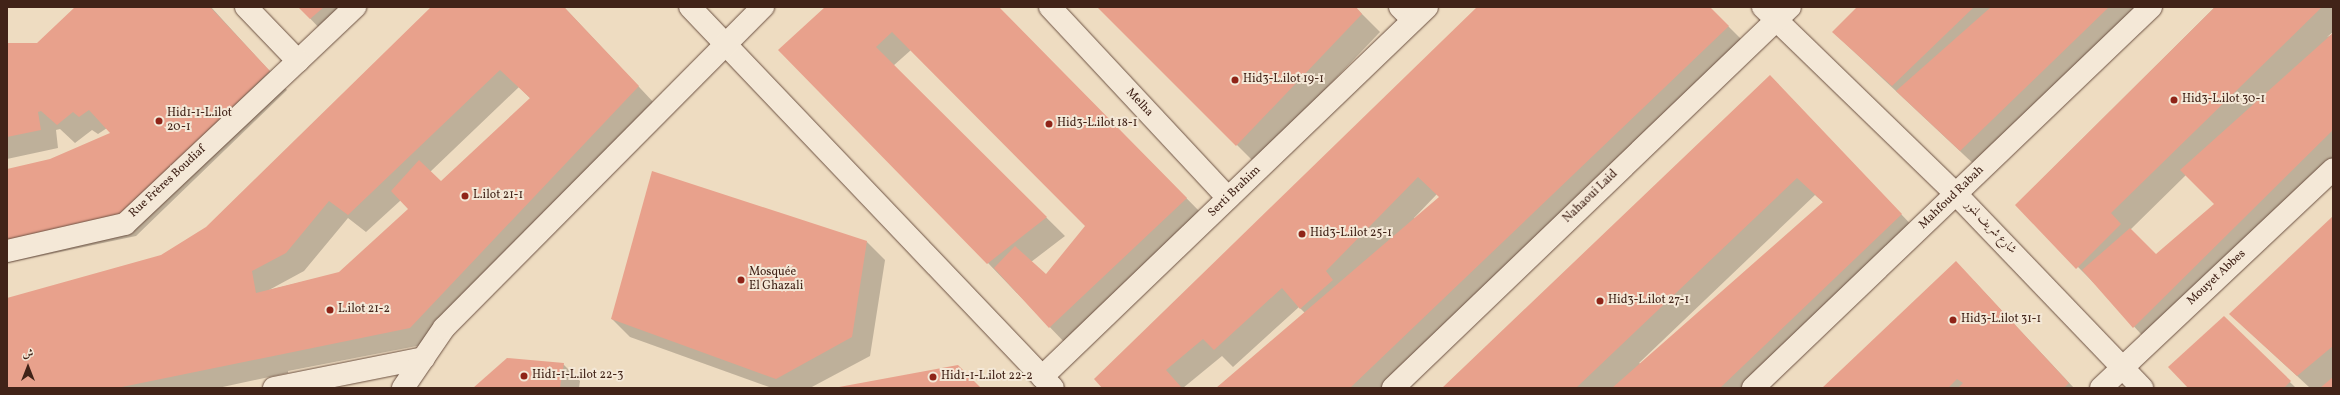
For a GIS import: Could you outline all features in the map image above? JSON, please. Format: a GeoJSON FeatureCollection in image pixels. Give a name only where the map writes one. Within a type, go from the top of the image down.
{"type":"FeatureCollection","features":[{"type":"Feature","properties":{"kind":"street"},"geometry":{"type":"LineString","coordinates":[[246,7],[298,60]]}},
{"type":"Feature","properties":{"kind":"street","name":"Rue Frères Boudiaf"},"geometry":{"type":"LineString","coordinates":[[7,251],[125,224],[355,7]]}},
{"type":"Feature","properties":{"kind":"street"},"geometry":{"type":"LineString","coordinates":[[690,7],[1048,382]]}},
{"type":"Feature","properties":{"kind":"street"},"geometry":{"type":"LineString","coordinates":[[403,388],[444,328],[763,7]]}},
{"type":"Feature","properties":{"kind":"street","name":"Melha"},"geometry":{"type":"LineString","coordinates":[[1050,7],[1228,198]]}},
{"type":"Feature","properties":{"kind":"street","name":"Mahfoud Rabah"},"geometry":{"type":"LineString","coordinates":[[1753,388],[2151,7]]}},
{"type":"Feature","properties":{"kind":"street","name":"شارع شريف لمنور"},"geometry":{"type":"LineString","coordinates":[[1776,11],[1956,194],[2142,388]]}},
{"type":"Feature","properties":{"kind":"street","name":"Nahaoui Laid"},"geometry":{"type":"LineString","coordinates":[[1393,388],[1776,11]]}},
{"type":"Feature","properties":{"kind":"street","name":"Serti Brahim"},"geometry":{"type":"LineString","coordinates":[[1048,382],[1413,12]]}},
{"type":"Feature","properties":{"kind":"street","name":"Mouyet Abbes"},"geometry":{"type":"LineString","coordinates":[[2101,388],[2333,169]]}},
{"type":"Feature","properties":{"kind":"street"},"geometry":{"type":"LineString","coordinates":[[274,388],[424,358]]}},
{"type":"Feature","properties":{"kind":"building","name":"Hid1-1-L.ilot 20-1"},"geometry":{"type":"Polygon","coordinates":[[[75,7],[210,7],[270,71],[117,218],[7,242],[7,169],[50,159],[110,133],[89,110],[79,117],[73,112],[57,125],[41,111],[38,112],[41,130],[7,137],[7,43],[37,43],[75,7]]]}},
{"type":"Feature","properties":{"kind":"building"},"geometry":{"type":"Polygon","coordinates":[[[298,7],[324,7],[310,19],[298,7]]]}},
{"type":"Feature","properties":{"kind":"building","name":"L.ilot 21-1"},"geometry":{"type":"Polygon","coordinates":[[[431,7],[564,7],[639,86],[410,328],[117,388],[7,388],[7,298],[161,255],[206,227],[431,7]],[[500,70],[348,215],[329,201],[286,253],[252,271],[256,293],[339,272],[408,209],[391,191],[419,160],[441,181],[530,98],[500,70]]]}},
{"type":"Feature","properties":{"kind":"building","name":"Hid3-L.ilot 18-1"},"geometry":{"type":"Polygon","coordinates":[[[825,7],[999,7],[1187,198],[1049,328],[994,268],[1015,246],[1046,274],[1085,226],[892,32],[876,47],[1047,217],[987,264],[778,50],[825,7]]]}},
{"type":"Feature","properties":{"kind":"building","name":"Hid3-L.ilot 19-1"},"geometry":{"type":"Polygon","coordinates":[[[1097,7],[1356,7],[1362,14],[1236,146],[1097,7]]]}},
{"type":"Feature","properties":{"kind":"building","name":"Hid3-L.ilot 25-1"},"geometry":{"type":"Polygon","coordinates":[[[1477,7],[1710,7],[1729,26],[1350,388],[1216,388],[1439,197],[1418,177],[1326,271],[1333,280],[1300,309],[1282,288],[1214,350],[1203,339],[1166,370],[1182,388],[1102,388],[1094,379],[1477,7]]]}},
{"type":"Feature","properties":{"kind":"building"},"geometry":{"type":"Polygon","coordinates":[[[1857,7],[1974,7],[1892,86],[1832,32],[1857,7]]]}},
{"type":"Feature","properties":{"kind":"building"},"geometry":{"type":"Polygon","coordinates":[[[1991,7],[2109,7],[1960,151],[1896,91],[1991,7]]]}},
{"type":"Feature","properties":{"kind":"building","name":"Hid3-L.ilot 30-1"},"geometry":{"type":"Polygon","coordinates":[[[2215,7],[2322,7],[2111,213],[2121,224],[2076,269],[2015,205],[2215,7]]]}},
{"type":"Feature","properties":{"kind":"building","name":"Hid3-L.ilot 30-1"},"geometry":{"type":"Polygon","coordinates":[[[2333,33],[2333,130],[2133,328],[2082,270],[2130,228],[2156,254],[2214,204],[2180,170],[2333,33]]]}},
{"type":"Feature","properties":{"kind":"building","name":"Hid3-L.ilot 27-1"},"geometry":{"type":"Polygon","coordinates":[[[1770,75],[1902,214],[1720,388],[1612,388],[1823,202],[1797,178],[1576,388],[1442,388],[1770,75]]]}},
{"type":"Feature","properties":{"kind":"building","name":"Mosquée El Ghazali"},"geometry":{"type":"Polygon","coordinates":[[[652,171],[867,241],[852,337],[776,379],[611,319],[652,171]]]}},
{"type":"Feature","properties":{"kind":"building"},"geometry":{"type":"Polygon","coordinates":[[[2333,216],[2333,346],[2297,376],[2229,314],[2333,216]]]}},
{"type":"Feature","properties":{"kind":"building","name":"Hid3-L.ilot 31-1"},"geometry":{"type":"Polygon","coordinates":[[[1956,261],[2069,383],[2064,388],[1958,388],[1963,383],[1957,379],[1948,388],[1822,388],[1956,261]]]}},
{"type":"Feature","properties":{"kind":"building"},"geometry":{"type":"Polygon","coordinates":[[[2224,316],[2291,381],[2284,388],[2188,388],[2168,367],[2224,316]]]}},
{"type":"Feature","properties":{"kind":"building","name":"Hid1-1-L.ilot 22-3"},"geometry":{"type":"Polygon","coordinates":[[[507,358],[564,363],[560,388],[473,388],[507,358]]]}},
{"type":"Feature","properties":{"kind":"building","name":"Hid1-1-L.ilot 22-2"},"geometry":{"type":"Polygon","coordinates":[[[958,365],[981,388],[839,388],[839,387],[958,365]]]}},
{"type":"Feature","properties":{"kind":"building"},"geometry":{"type":"Polygon","coordinates":[[[2333,377],[2333,388],[2320,388],[2333,377]]]}},
{"type":"Feature","properties":{"kind":"place","name":"Hid3-L.ilot 19-1"},"geometry":{"type":"Point","coordinates":[1235,80]}},
{"type":"Feature","properties":{"kind":"place","name":"Hid3-L.ilot 30-1"},"geometry":{"type":"Point","coordinates":[2174,100]}},
{"type":"Feature","properties":{"kind":"place","name":"Hid1-1-L.ilot 20-1"},"geometry":{"type":"Point","coordinates":[159,121]}},
{"type":"Feature","properties":{"kind":"place","name":"Hid3-L.ilot 18-1"},"geometry":{"type":"Point","coordinates":[1049,124]}},
{"type":"Feature","properties":{"kind":"place","name":"L.ilot 21-1"},"geometry":{"type":"Point","coordinates":[465,196]}},
{"type":"Feature","properties":{"kind":"place","name":"Hid3-L.ilot 25-1"},"geometry":{"type":"Point","coordinates":[1302,234]}},
{"type":"Feature","properties":{"kind":"place","name":"Mosquée El Ghazali"},"geometry":{"type":"Point","coordinates":[741,280]}},
{"type":"Feature","properties":{"kind":"place","name":"Hid3-L.ilot 27-1"},"geometry":{"type":"Point","coordinates":[1600,301]}},
{"type":"Feature","properties":{"kind":"place","name":"L.ilot 21-2"},"geometry":{"type":"Point","coordinates":[330,310]}},
{"type":"Feature","properties":{"kind":"place","name":"Hid3-L.ilot 31-1"},"geometry":{"type":"Point","coordinates":[1953,320]}},
{"type":"Feature","properties":{"kind":"place","name":"Hid1-1-L.ilot 22-3"},"geometry":{"type":"Point","coordinates":[524,376]}},
{"type":"Feature","properties":{"kind":"place","name":"Hid1-1-L.ilot 22-2"},"geometry":{"type":"Point","coordinates":[933,377]}}]}
